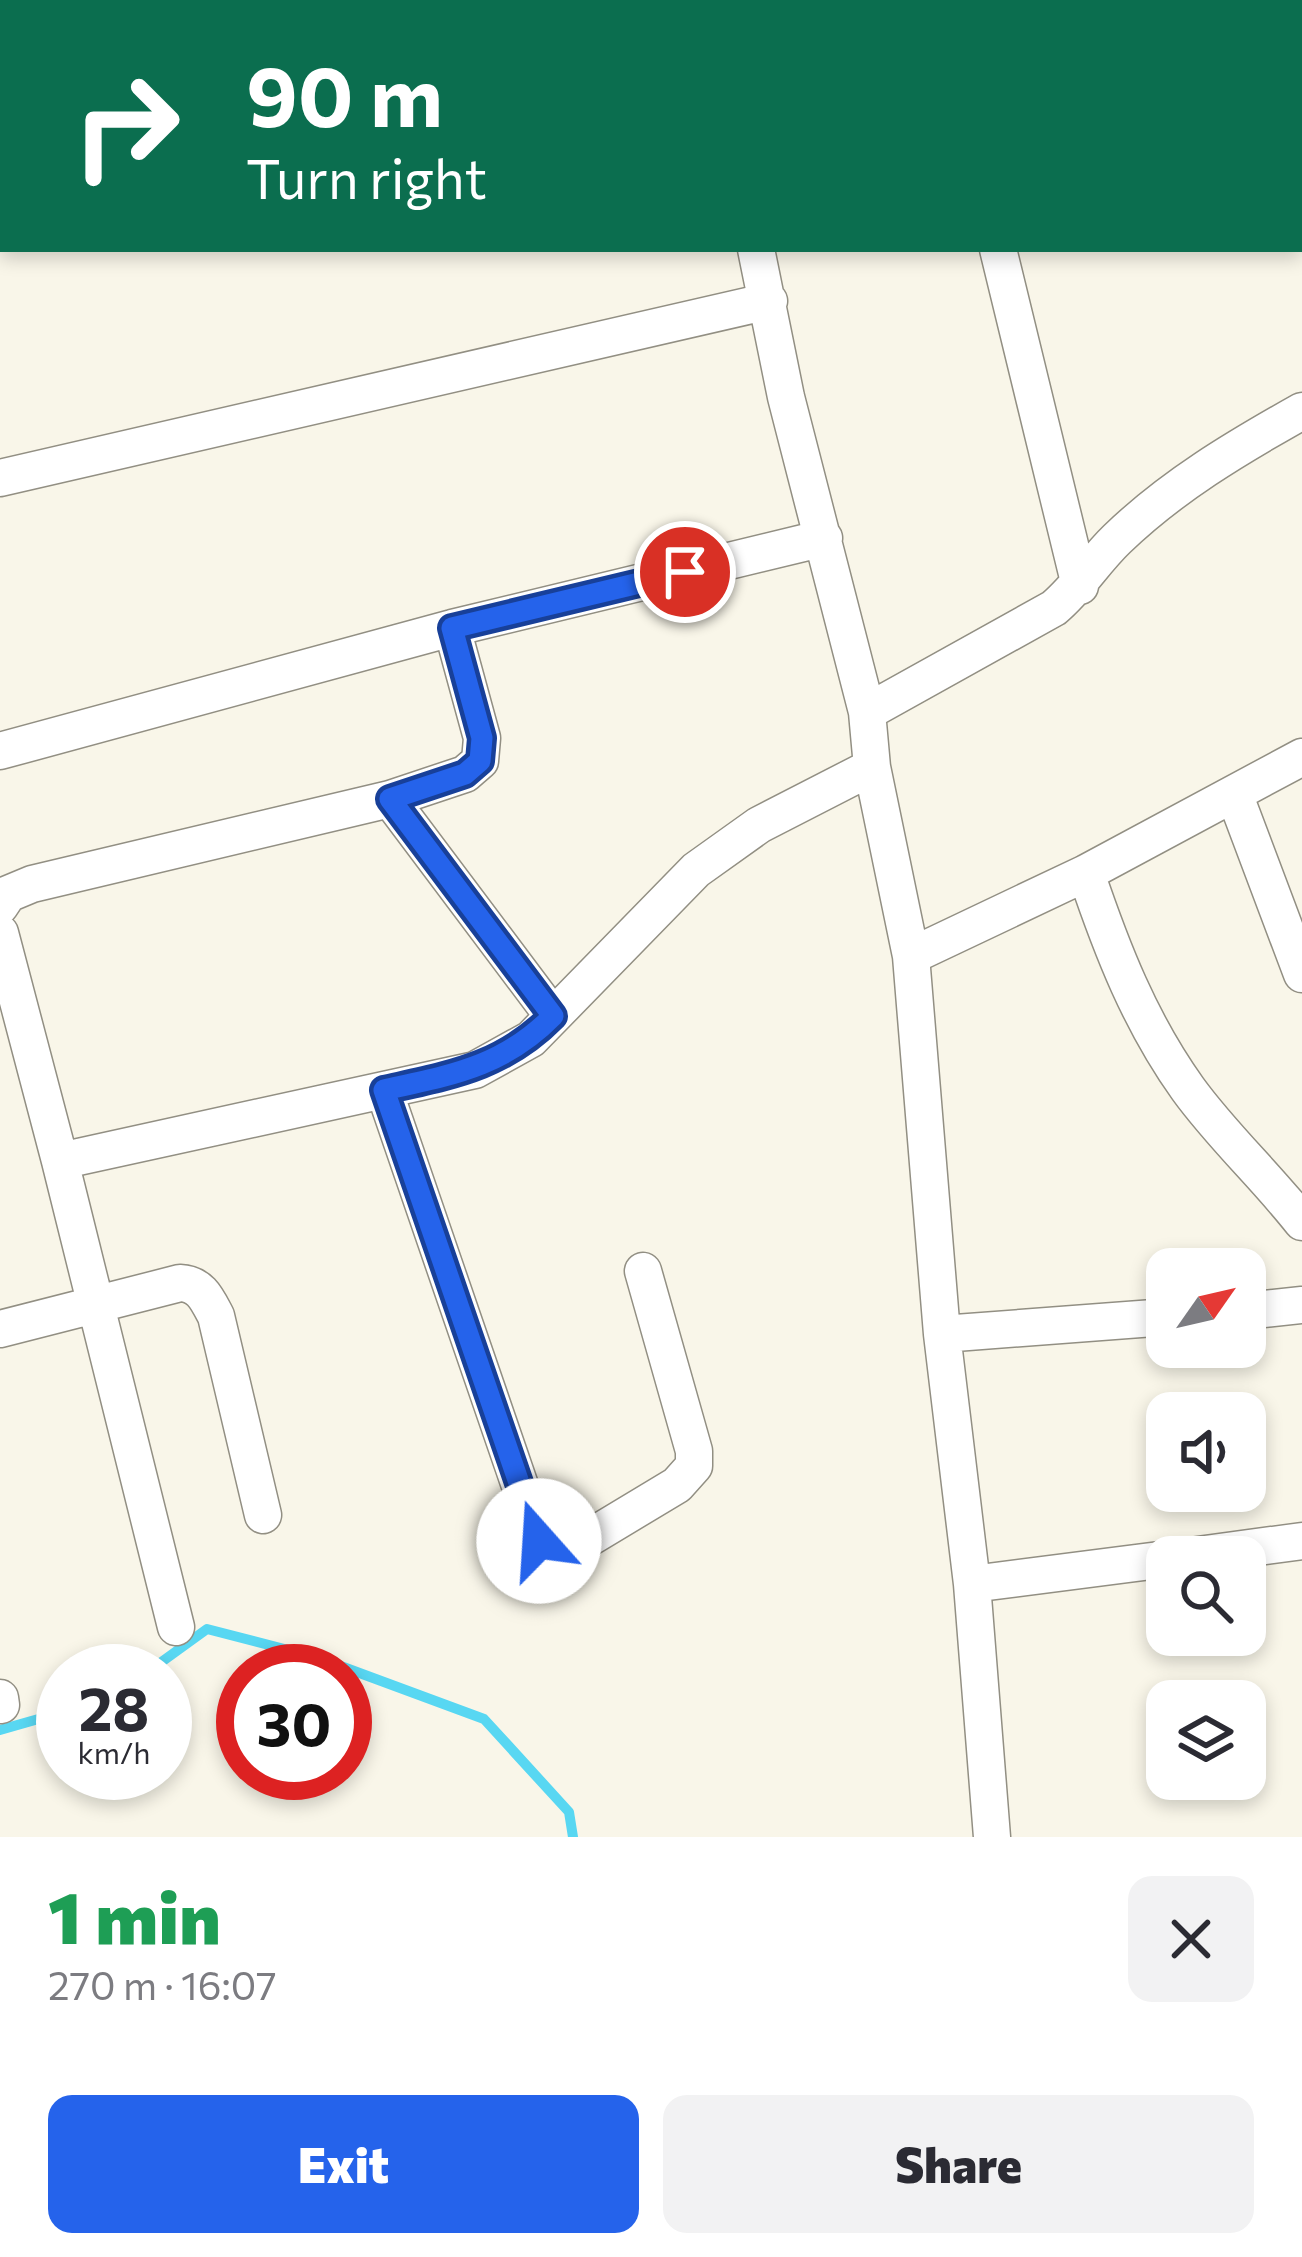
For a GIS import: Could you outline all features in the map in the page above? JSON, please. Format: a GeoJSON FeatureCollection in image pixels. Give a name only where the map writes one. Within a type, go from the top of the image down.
{"type":"FeatureCollection","features":[{"type":"Feature","properties":{"kind":"street"},"geometry":{"type":"LineString","coordinates":[[757,252],[786,397],[867,712],[872,767],[911,956],[942,1334],[972,1584],[992,1837]]}},
{"type":"Feature","properties":{"kind":"street"},"geometry":{"type":"LineString","coordinates":[[999,252],[1080,586]]}},
{"type":"Feature","properties":{"kind":"street"},"geometry":{"type":"LineString","coordinates":[[0,478],[769,301]]}},
{"type":"Feature","properties":{"kind":"street"},"geometry":{"type":"LineString","coordinates":[[867,712],[1035,619],[1080,586],[1114,542],[1176,489],[1233,449],[1302,411]]}},
{"type":"Feature","properties":{"kind":"street"},"geometry":{"type":"LineString","coordinates":[[0,751],[452,628],[824,538]]}},
{"type":"Feature","properties":{"kind":"street"},"geometry":{"type":"LineString","coordinates":[[0,906],[8,893],[32,884],[390,799],[465,774],[480,761],[482,738],[452,628]]}},
{"type":"Feature","properties":{"kind":"street"},"geometry":{"type":"LineString","coordinates":[[911,956],[1086,872],[1302,758]]}},
{"type":"Feature","properties":{"kind":"street"},"geometry":{"type":"LineString","coordinates":[[60,1161],[475,1070],[531,1039],[696,870],[760,825],[872,767]]}},
{"type":"Feature","properties":{"kind":"street"},"geometry":{"type":"LineString","coordinates":[[1235,796],[1302,974]]}},
{"type":"Feature","properties":{"kind":"street"},"geometry":{"type":"LineString","coordinates":[[390,799],[553,1016]]}},
{"type":"Feature","properties":{"kind":"street"},"geometry":{"type":"LineString","coordinates":[[1086,872],[1120,971],[1154,1039],[1190,1092],[1302,1222]]}},
{"type":"Feature","properties":{"kind":"street"},"geometry":{"type":"LineString","coordinates":[[0,933],[176,1627]]}},
{"type":"Feature","properties":{"kind":"street"},"geometry":{"type":"LineString","coordinates":[[384,1090],[539,1541],[544,1551],[559,1556],[677,1485],[694,1466],[694,1451],[643,1271]]}},
{"type":"Feature","properties":{"kind":"street"},"geometry":{"type":"LineString","coordinates":[[0,1329],[180,1282],[193,1284],[204,1293],[216,1316],[263,1515]]}},
{"type":"Feature","properties":{"kind":"street"},"geometry":{"type":"LineString","coordinates":[[1266,1309],[1302,1305]]}},
{"type":"Feature","properties":{"kind":"street"},"geometry":{"type":"LineString","coordinates":[[942,1334],[1146,1319]]}},
{"type":"Feature","properties":{"kind":"street"},"geometry":{"type":"LineString","coordinates":[[1266,1546],[1302,1541]]}},
{"type":"Feature","properties":{"kind":"street"},"geometry":{"type":"LineString","coordinates":[[972,1584],[1146,1562]]}},
{"type":"Feature","properties":{"kind":"waterway"},"geometry":{"type":"LineString","coordinates":[[186,1644],[207,1629],[319,1658],[484,1719],[569,1812],[573,1837]]}},
{"type":"Feature","properties":{"kind":"waterway"},"geometry":{"type":"LineString","coordinates":[[0,1730],[36,1720]]}},
{"type":"Feature","properties":{"kind":"route"},"geometry":{"type":"LineString","coordinates":[[539,1541],[384,1090],[475,1070],[531,1039],[553,1016],[390,799],[465,774],[480,761],[482,738],[452,628],[685,572]]}}]}
